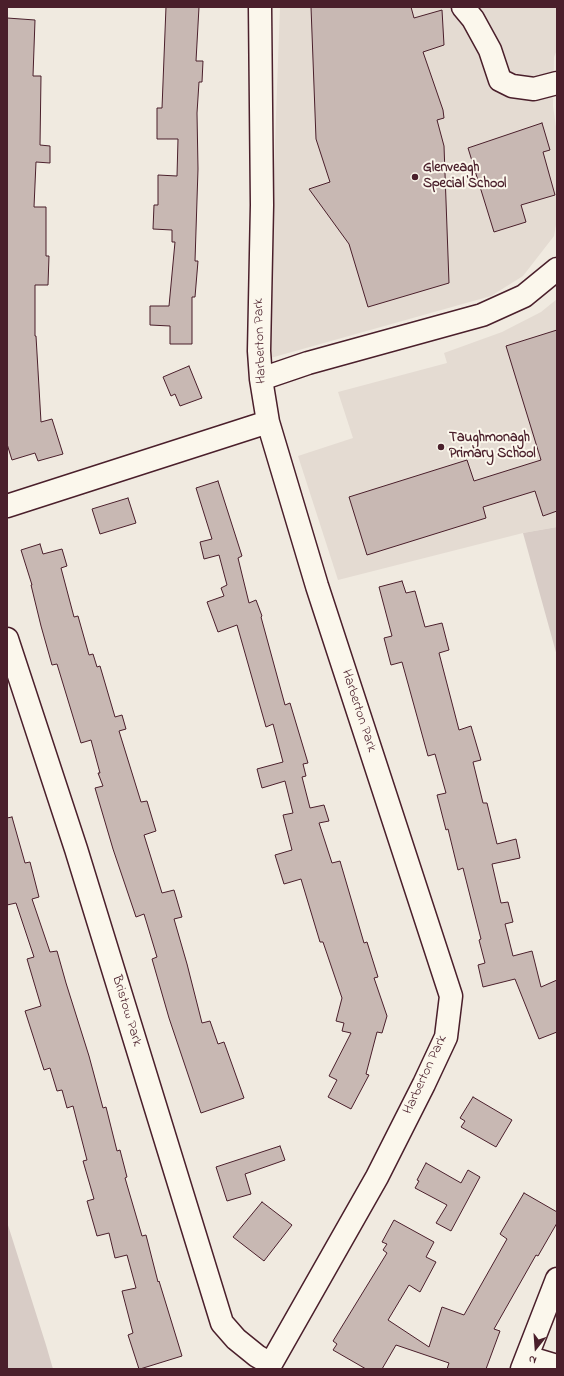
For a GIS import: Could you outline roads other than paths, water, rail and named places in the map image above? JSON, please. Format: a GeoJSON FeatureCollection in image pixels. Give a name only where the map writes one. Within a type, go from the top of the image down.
{"type":"FeatureCollection","features":[{"type":"Feature","properties":{"kind":"street","name":"Harberton Park"},"geometry":{"type":"LineString","coordinates":[[260,7],[262,205],[259,351],[261,379],[268,422],[317,586],[451,996],[446,1037],[424,1084],[377,1176],[270,1366]]}},
{"type":"Feature","properties":{"kind":"street"},"geometry":{"type":"LineString","coordinates":[[463,7],[473,19],[490,50],[500,80],[512,86],[534,89],[557,83]]}},
{"type":"Feature","properties":{"kind":"street"},"geometry":{"type":"LineString","coordinates":[[261,379],[308,363],[482,314],[524,296],[557,269]]}},
{"type":"Feature","properties":{"kind":"street"},"geometry":{"type":"LineString","coordinates":[[7,506],[268,422]]}},
{"type":"Feature","properties":{"kind":"street","name":"Bristow Park"},"geometry":{"type":"LineString","coordinates":[[7,639],[76,849],[222,1323],[236,1339],[270,1366]]}},
{"type":"Feature","properties":{"kind":"street"},"geometry":{"type":"LineString","coordinates":[[557,1279],[525,1363],[557,1366]]}},
{"type":"Feature","properties":{"kind":"place","name":"Glenveagh Special School"},"geometry":{"type":"Point","coordinates":[415,177]}},
{"type":"Feature","properties":{"kind":"place","name":"Taughmonagh Primary School"},"geometry":{"type":"Point","coordinates":[441,447]}}]}
